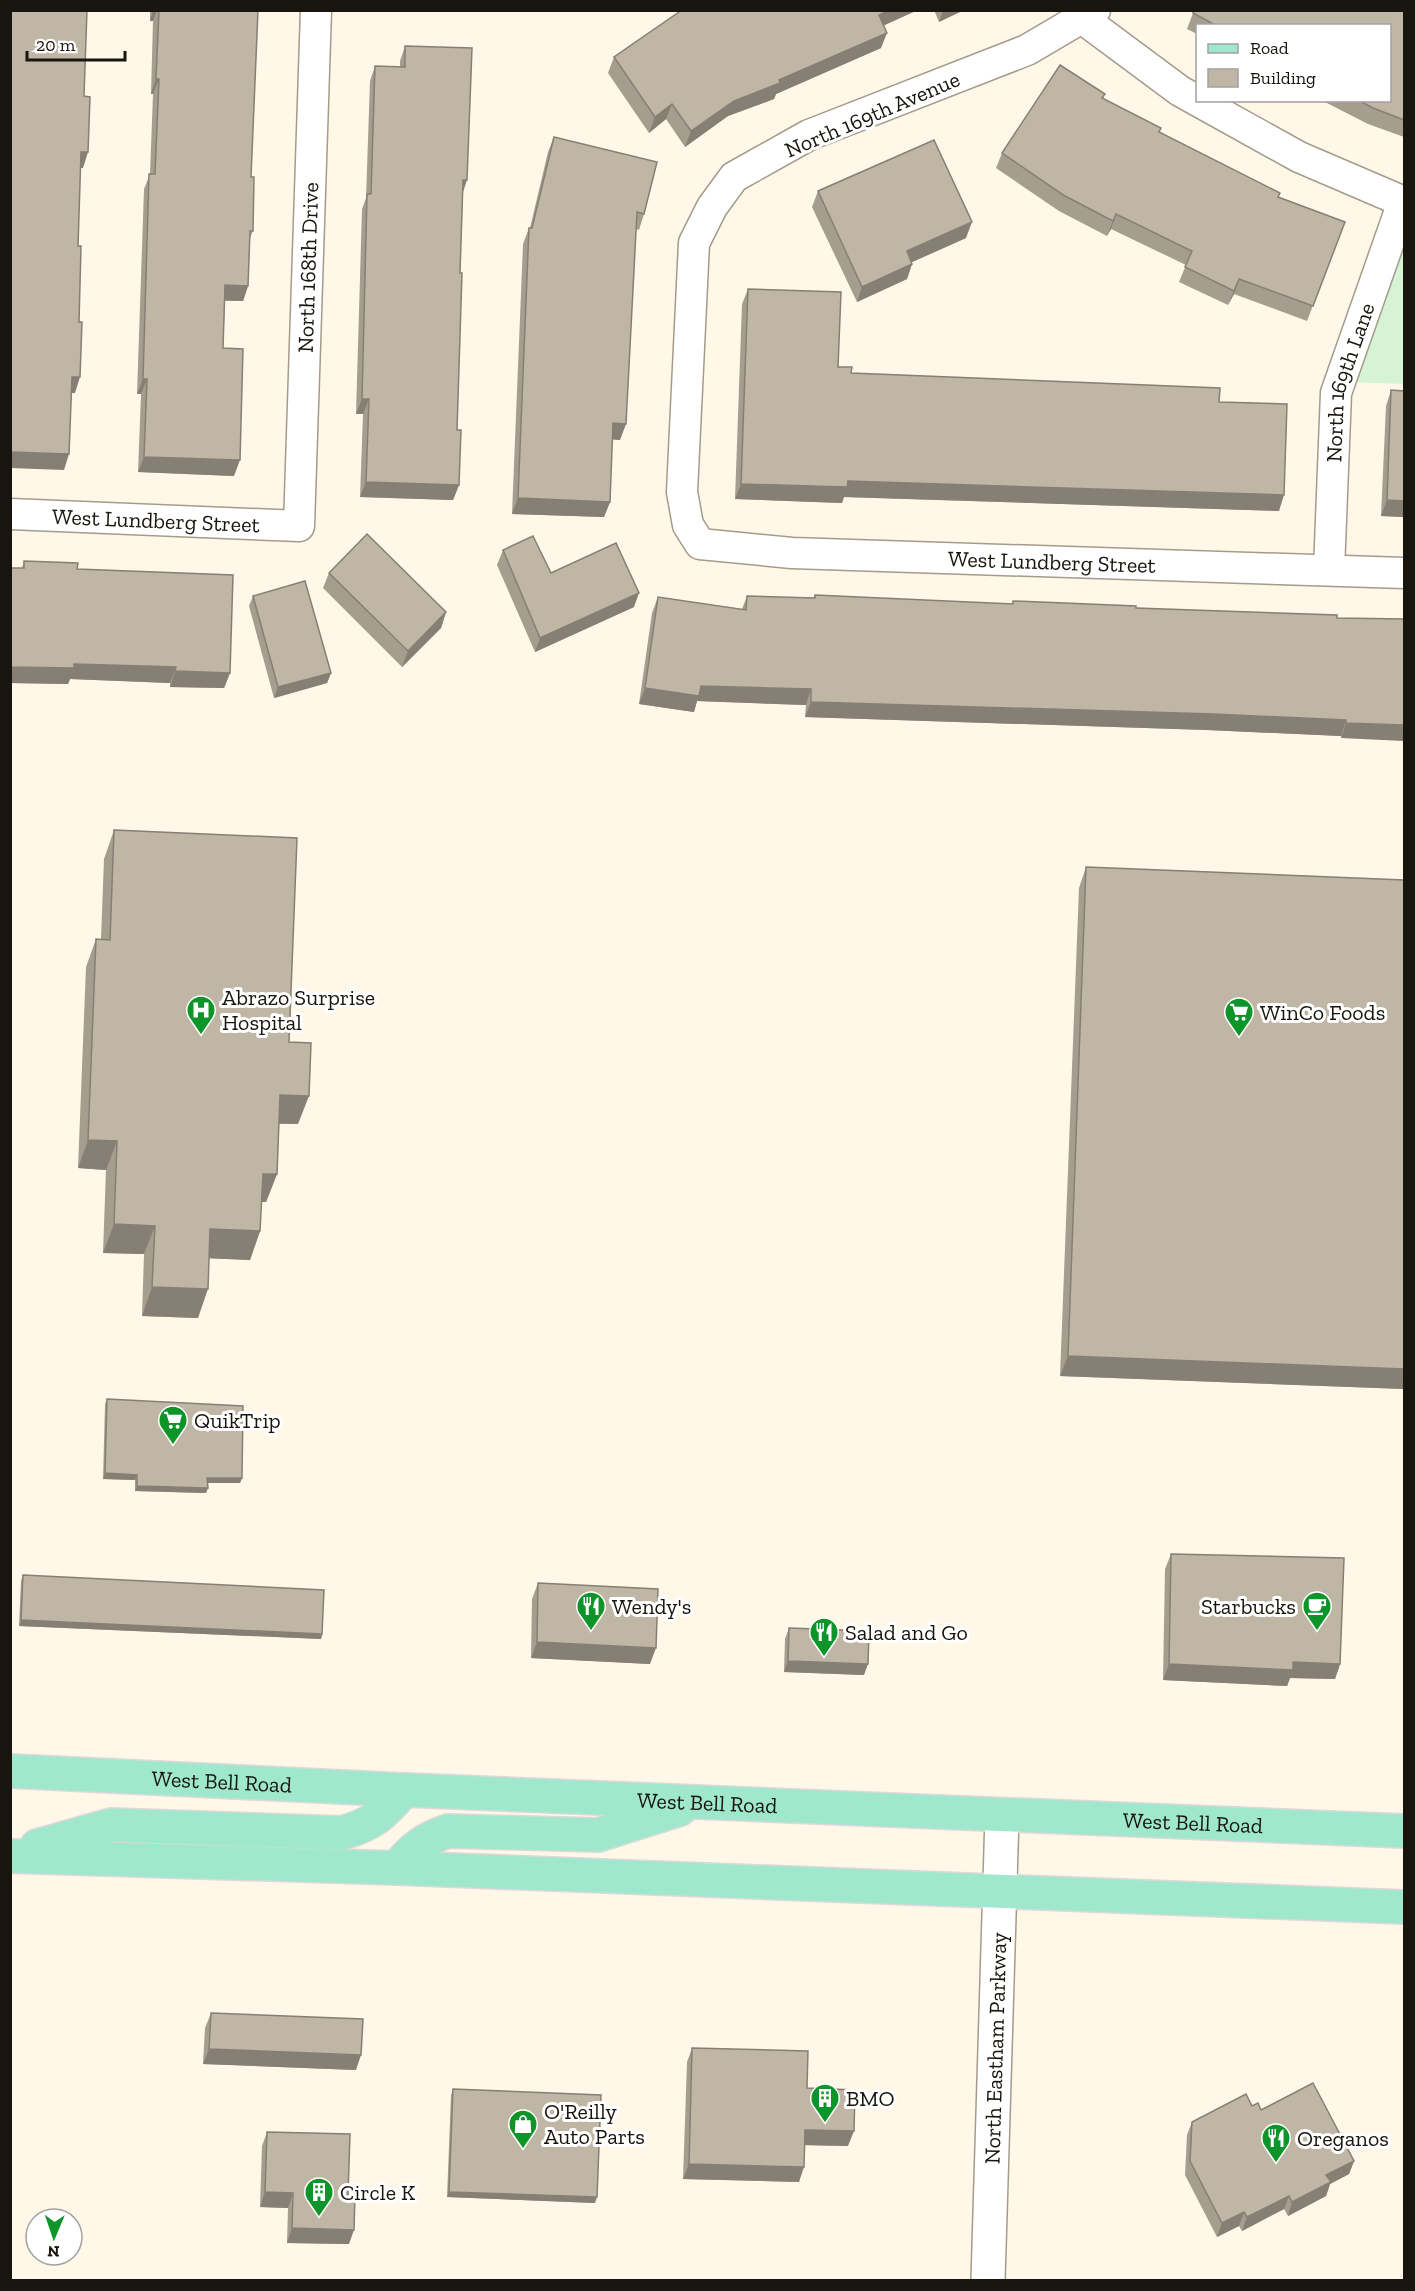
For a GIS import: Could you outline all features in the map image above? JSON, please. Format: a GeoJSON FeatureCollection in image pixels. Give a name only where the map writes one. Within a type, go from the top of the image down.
{"type":"FeatureCollection","features":[{"type":"Feature","properties":{"kind":"main road","name":"West Bell Road"},"geometry":{"type":"LineString","coordinates":[[10,1771],[1002,1816],[1404,1831]]}},
{"type":"Feature","properties":{"kind":"main road"},"geometry":{"type":"LineString","coordinates":[[10,1855],[111,1826],[342,1833],[368,1826],[384,1813],[404,1790]]}},
{"type":"Feature","properties":{"kind":"main road"},"geometry":{"type":"LineString","coordinates":[[397,1868],[411,1850],[425,1839],[448,1831],[598,1835],[702,1803]]}},
{"type":"Feature","properties":{"kind":"main road"},"geometry":{"type":"LineString","coordinates":[[10,1855],[1404,1907]]}},
{"type":"Feature","properties":{"kind":"street","name":"North 168th Drive"},"geometry":{"type":"LineString","coordinates":[[299,526],[316,10]]}},
{"type":"Feature","properties":{"kind":"street"},"geometry":{"type":"LineString","coordinates":[[1089,15],[1180,91],[1196,100]]}},
{"type":"Feature","properties":{"kind":"street","name":"North 169th Avenue"},"geometry":{"type":"LineString","coordinates":[[700,544],[688,525],[682,492],[694,243],[712,207],[734,177],[809,135],[1027,50],[1089,15]]}},
{"type":"Feature","properties":{"kind":"street"},"geometry":{"type":"LineString","coordinates":[[1200,102],[1299,158],[1404,202]]}},
{"type":"Feature","properties":{"kind":"street","name":"North 169th Lane"},"geometry":{"type":"LineString","coordinates":[[1329,570],[1336,393],[1404,202]]}},
{"type":"Feature","properties":{"kind":"street","name":"West Lundberg Street"},"geometry":{"type":"LineString","coordinates":[[10,514],[299,526]]}},
{"type":"Feature","properties":{"kind":"street","name":"West Lundberg Street"},"geometry":{"type":"LineString","coordinates":[[700,544],[792,554],[1404,573]]}},
{"type":"Feature","properties":{"kind":"street","name":"North Eastham Parkway"},"geometry":{"type":"LineString","coordinates":[[988,2280],[1002,1816]]}},
{"type":"Feature","properties":{"kind":"green space"},"geometry":{"type":"Polygon","coordinates":[[[1404,244],[1404,384],[1351,382],[1404,244]]]}},
{"type":"Feature","properties":{"kind":"building"},"geometry":{"type":"Polygon","coordinates":[[[10,10],[87,10],[84,96],[90,97],[88,152],[81,152],[78,246],[81,246],[80,377],[72,377],[69,454],[10,452],[10,10]]]}},
{"type":"Feature","properties":{"kind":"building"},"geometry":{"type":"Polygon","coordinates":[[[159,10],[258,10],[251,177],[254,177],[253,231],[250,231],[248,286],[225,285],[223,348],[243,349],[240,460],[144,457],[147,379],[143,379],[149,174],[155,174],[159,10]]]}},
{"type":"Feature","properties":{"kind":"building"},"geometry":{"type":"Polygon","coordinates":[[[682,10],[889,10],[879,15],[887,33],[779,80],[780,83],[734,101],[691,131],[672,104],[655,117],[614,57],[682,10]]]}},
{"type":"Feature","properties":{"kind":"building"},"geometry":{"type":"Polygon","coordinates":[[[1194,10],[1404,10],[1404,120],[1362,102],[1391,102],[1391,24],[1213,24],[1193,13],[1194,10]]]}},
{"type":"Feature","properties":{"kind":"building"},"geometry":{"type":"Polygon","coordinates":[[[405,46],[472,48],[467,180],[463,180],[460,273],[462,273],[457,430],[461,430],[459,485],[366,482],[369,399],[362,399],[367,194],[371,194],[375,66],[405,67],[405,46]]]}},
{"type":"Feature","properties":{"kind":"building"},"geometry":{"type":"Polygon","coordinates":[[[1060,65],[1105,94],[1102,98],[1161,128],[1159,132],[1280,193],[1278,197],[1345,222],[1313,306],[1239,279],[1234,291],[1185,267],[1192,251],[1116,214],[1113,221],[1065,196],[1002,153],[1060,65]]]}},
{"type":"Feature","properties":{"kind":"building"},"geometry":{"type":"Polygon","coordinates":[[[554,137],[657,162],[644,214],[637,212],[626,424],[613,423],[610,502],[518,498],[529,228],[532,228],[554,137]]]}},
{"type":"Feature","properties":{"kind":"building"},"geometry":{"type":"Polygon","coordinates":[[[934,140],[972,222],[907,251],[912,264],[862,287],[818,191],[934,140]]]}},
{"type":"Feature","properties":{"kind":"building"},"geometry":{"type":"Polygon","coordinates":[[[748,289],[841,292],[838,367],[852,367],[851,373],[1220,388],[1219,402],[1287,404],[1284,495],[848,481],[847,487],[741,484],[748,289]]]}},
{"type":"Feature","properties":{"kind":"building"},"geometry":{"type":"Polygon","coordinates":[[[1391,390],[1404,391],[1404,501],[1387,500],[1391,390]]]}},
{"type":"Feature","properties":{"kind":"building"},"geometry":{"type":"Polygon","coordinates":[[[367,534],[446,612],[408,651],[329,573],[367,534]]]}},
{"type":"Feature","properties":{"kind":"building"},"geometry":{"type":"Polygon","coordinates":[[[533,536],[551,573],[616,543],[639,593],[540,638],[503,550],[533,536]]]}},
{"type":"Feature","properties":{"kind":"building"},"geometry":{"type":"Polygon","coordinates":[[[24,561],[78,563],[77,569],[233,575],[230,673],[175,671],[176,667],[74,664],[74,668],[10,667],[10,568],[24,568],[24,561]]]}},
{"type":"Feature","properties":{"kind":"building"},"geometry":{"type":"Polygon","coordinates":[[[305,581],[331,673],[278,687],[253,596],[305,581]]]}},
{"type":"Feature","properties":{"kind":"building"},"geometry":{"type":"Polygon","coordinates":[[[815,595],[1013,604],[1013,601],[1136,606],[1136,608],[1337,615],[1337,618],[1404,619],[1404,725],[1213,714],[811,702],[811,689],[701,686],[699,696],[645,688],[658,597],[746,610],[747,596],[815,598],[815,595]]]}},
{"type":"Feature","properties":{"kind":"building","name":"Abrazo Surprise Hospital"},"geometry":{"type":"Polygon","coordinates":[[[114,830],[297,838],[289,1042],[311,1043],[309,1096],[280,1095],[277,1174],[263,1174],[260,1231],[210,1229],[208,1289],[152,1287],[155,1226],[114,1224],[117,1141],[88,1140],[96,939],[110,940],[114,830]]]}},
{"type":"Feature","properties":{"kind":"building","name":"WinCo Foods"},"geometry":{"type":"Polygon","coordinates":[[[1086,867],[1404,880],[1404,1369],[1068,1356],[1086,867]]]}},
{"type":"Feature","properties":{"kind":"building","name":"QuikTrip"},"geometry":{"type":"Polygon","coordinates":[[[107,1399],[243,1406],[242,1478],[207,1478],[208,1488],[137,1486],[137,1475],[105,1473],[107,1399]]]}},
{"type":"Feature","properties":{"kind":"building"},"geometry":{"type":"Polygon","coordinates":[[[1171,1554],[1344,1558],[1340,1664],[1293,1662],[1293,1670],[1169,1664],[1171,1554]]]}},
{"type":"Feature","properties":{"kind":"building"},"geometry":{"type":"Polygon","coordinates":[[[23,1575],[324,1590],[322,1634],[21,1620],[23,1575]]]}},
{"type":"Feature","properties":{"kind":"building","name":"Wendy's"},"geometry":{"type":"Polygon","coordinates":[[[538,1583],[658,1589],[656,1648],[537,1642],[538,1583]]]}},
{"type":"Feature","properties":{"kind":"building","name":"Salad and Go"},"geometry":{"type":"Polygon","coordinates":[[[789,1628],[869,1631],[868,1664],[788,1661],[789,1628]]]}},
{"type":"Feature","properties":{"kind":"building"},"geometry":{"type":"Polygon","coordinates":[[[211,2013],[363,2019],[361,2055],[209,2049],[211,2013]]]}},
{"type":"Feature","properties":{"kind":"building","name":"BMO"},"geometry":{"type":"Polygon","coordinates":[[[692,2048],[808,2051],[807,2088],[855,2090],[854,2131],[805,2130],[804,2167],[689,2164],[692,2048]]]}},
{"type":"Feature","properties":{"kind":"building","name":"Oreganos"},"geometry":{"type":"Polygon","coordinates":[[[1313,2083],[1354,2161],[1326,2175],[1331,2182],[1292,2202],[1289,2196],[1247,2217],[1244,2212],[1222,2223],[1190,2161],[1192,2122],[1246,2094],[1252,2106],[1258,2103],[1261,2110],[1313,2083]]]}},
{"type":"Feature","properties":{"kind":"building","name":"O'Reilly Auto Parts"},"geometry":{"type":"Polygon","coordinates":[[[453,2089],[601,2095],[597,2197],[449,2192],[453,2089]]]}},
{"type":"Feature","properties":{"kind":"building","name":"Circle K"},"geometry":{"type":"Polygon","coordinates":[[[267,2132],[350,2134],[348,2195],[355,2195],[354,2230],[292,2228],[293,2193],[265,2192],[267,2132]]]}},
{"type":"Feature","properties":{"kind":"place","name":"Abrazo Surprise Hospital"},"geometry":{"type":"Point","coordinates":[201,1036]}},
{"type":"Feature","properties":{"kind":"place","name":"WinCo Foods"},"geometry":{"type":"Point","coordinates":[1239,1038]}},
{"type":"Feature","properties":{"kind":"place","name":"QuikTrip"},"geometry":{"type":"Point","coordinates":[173,1446]}},
{"type":"Feature","properties":{"kind":"place","name":"Wendy's"},"geometry":{"type":"Point","coordinates":[591,1632]}},
{"type":"Feature","properties":{"kind":"place","name":"Starbucks"},"geometry":{"type":"Point","coordinates":[1317,1632]}},
{"type":"Feature","properties":{"kind":"place","name":"Salad and Go"},"geometry":{"type":"Point","coordinates":[824,1658]}},
{"type":"Feature","properties":{"kind":"place","name":"BMO"},"geometry":{"type":"Point","coordinates":[825,2124]}},
{"type":"Feature","properties":{"kind":"place","name":"O'Reilly Auto Parts"},"geometry":{"type":"Point","coordinates":[523,2150]}},
{"type":"Feature","properties":{"kind":"place","name":"Oreganos"},"geometry":{"type":"Point","coordinates":[1276,2164]}},
{"type":"Feature","properties":{"kind":"place","name":"Circle K"},"geometry":{"type":"Point","coordinates":[319,2218]}}]}
